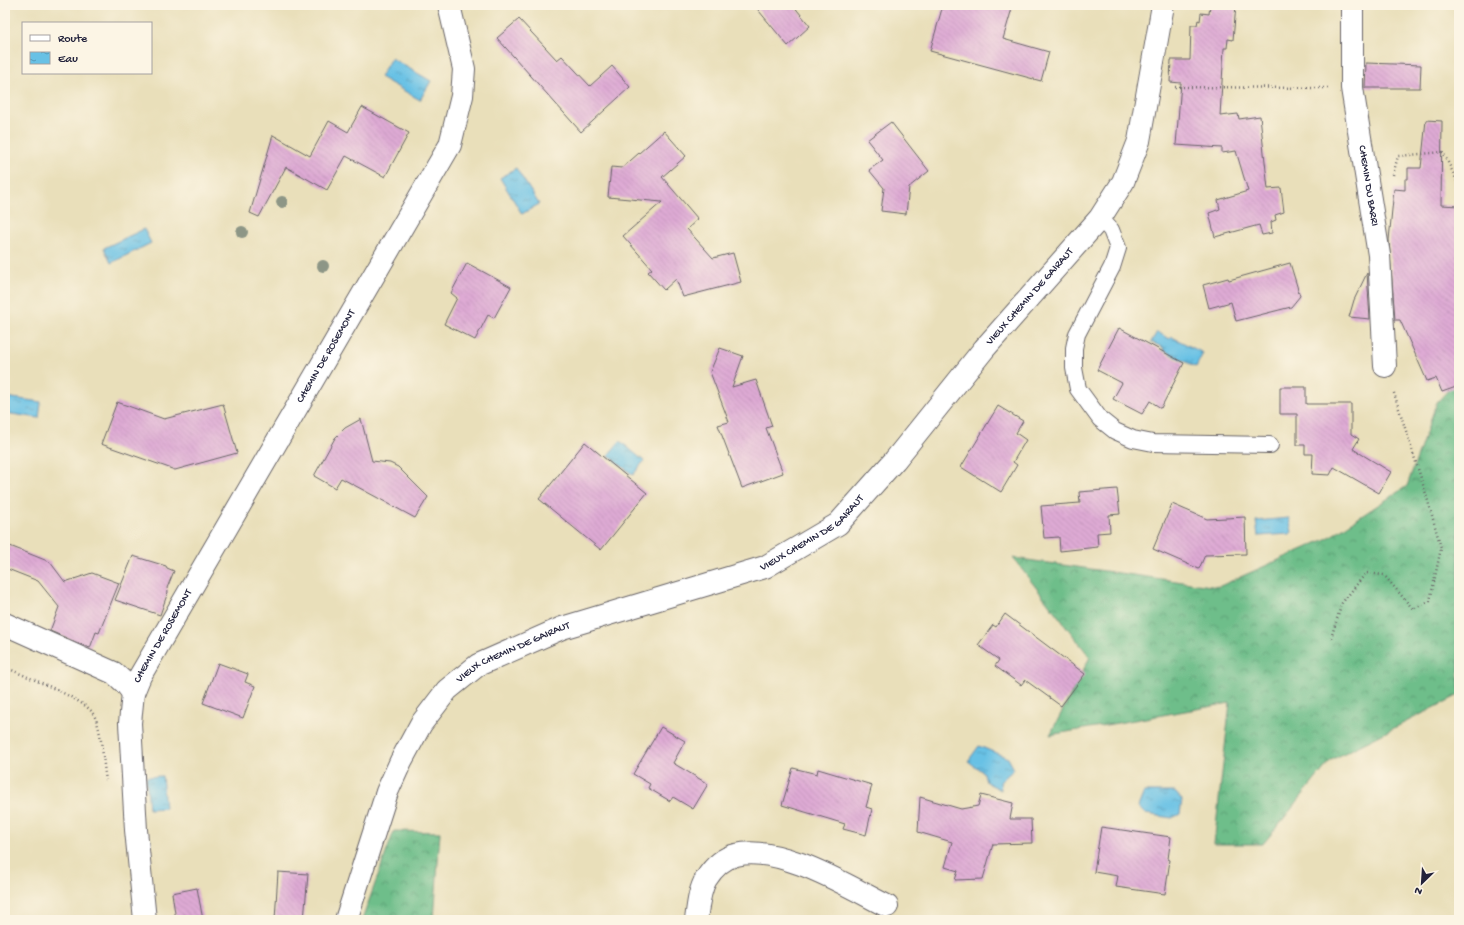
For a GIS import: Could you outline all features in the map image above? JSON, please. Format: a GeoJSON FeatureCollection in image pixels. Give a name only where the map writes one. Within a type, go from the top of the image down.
{"type":"FeatureCollection","features":[{"type":"Feature","properties":{"kind":"street","name":"CHEMIN DE ROSEMONT"},"geometry":{"type":"LineString","coordinates":[[145,920],[136,830],[130,722],[133,693],[140,676],[450,145],[462,96],[464,69],[449,5]]}},
{"type":"Feature","properties":{"kind":"street","name":"VIEUX CHEMIN DE GAIRAUT"},"geometry":{"type":"LineString","coordinates":[[346,920],[387,792],[401,761],[421,724],[447,690],[478,665],[562,628],[765,567],[838,524],[895,460],[984,349],[1100,218],[1123,182],[1139,141],[1163,5]]}},
{"type":"Feature","properties":{"kind":"street","name":"CHEMIN DU BARRI"},"geometry":{"type":"LineString","coordinates":[[1352,5],[1352,88],[1379,255],[1385,366]]}},
{"type":"Feature","properties":{"kind":"street","name":"CHEMIN DE ROSEMONT"},"geometry":{"type":"LineString","coordinates":[[5,624],[114,673],[133,693]]}},
{"type":"Feature","properties":{"kind":"street"},"geometry":{"type":"LineString","coordinates":[[696,920],[698,900],[705,880],[718,864],[735,855],[751,853],[792,861],[822,873],[887,906]]}},
{"type":"Feature","properties":{"kind":"lane"},"geometry":{"type":"LineString","coordinates":[[1100,218],[1111,230],[1118,248],[1112,267],[1077,334],[1074,368],[1078,389],[1100,419],[1115,431],[1133,440],[1153,442],[1270,445]]}},
{"type":"Feature","properties":{"kind":"path"},"geometry":{"type":"LineString","coordinates":[[1149,87],[1352,88]]}},
{"type":"Feature","properties":{"kind":"path"},"geometry":{"type":"LineString","coordinates":[[1392,179],[1398,156],[1443,152],[1459,185]]}},
{"type":"Feature","properties":{"kind":"path"},"geometry":{"type":"LineString","coordinates":[[1331,638],[1342,603],[1366,573],[1384,576],[1413,609],[1430,601],[1441,548],[1426,494],[1385,366]]}},
{"type":"Feature","properties":{"kind":"path"},"geometry":{"type":"LineString","coordinates":[[5,667],[79,701],[92,712],[99,732],[106,786]]}},
{"type":"Feature","properties":{"kind":"green space"},"geometry":{"type":"Polygon","coordinates":[[[1459,379],[1459,695],[1331,760],[1263,844],[1214,844],[1230,703],[1050,735],[1090,657],[1013,558],[1218,587],[1328,538],[1407,486],[1437,402],[1459,379]]]}},
{"type":"Feature","properties":{"kind":"green space"},"geometry":{"type":"Polygon","coordinates":[[[394,831],[440,832],[434,920],[362,920],[394,831]]]}},
{"type":"Feature","properties":{"kind":"water"},"geometry":{"type":"Polygon","coordinates":[[[391,58],[431,81],[420,100],[380,77],[391,58]]]}},
{"type":"Feature","properties":{"kind":"water"},"geometry":{"type":"Polygon","coordinates":[[[516,168],[539,204],[522,214],[500,178],[516,168]]]}},
{"type":"Feature","properties":{"kind":"water"},"geometry":{"type":"Polygon","coordinates":[[[144,229],[151,243],[111,263],[104,248],[144,229]]]}},
{"type":"Feature","properties":{"kind":"water"},"geometry":{"type":"Polygon","coordinates":[[[1157,332],[1170,339],[1172,337],[1203,353],[1196,367],[1151,342],[1157,332]]]}},
{"type":"Feature","properties":{"kind":"water"},"geometry":{"type":"Polygon","coordinates":[[[5,397],[41,402],[39,418],[5,413],[5,397]]]}},
{"type":"Feature","properties":{"kind":"water"},"geometry":{"type":"Polygon","coordinates":[[[620,441],[644,461],[633,475],[608,455],[620,441]]]}},
{"type":"Feature","properties":{"kind":"water"},"geometry":{"type":"Polygon","coordinates":[[[1289,518],[1292,532],[1290,534],[1258,536],[1256,521],[1289,518]]]}},
{"type":"Feature","properties":{"kind":"water"},"geometry":{"type":"Polygon","coordinates":[[[979,746],[1008,758],[1014,769],[1000,782],[1001,790],[986,782],[984,773],[968,761],[979,746]]]}},
{"type":"Feature","properties":{"kind":"water"},"geometry":{"type":"Polygon","coordinates":[[[162,776],[165,808],[149,809],[146,777],[162,776]]]}},
{"type":"Feature","properties":{"kind":"water"},"geometry":{"type":"Polygon","coordinates":[[[1144,792],[1175,792],[1182,800],[1180,814],[1172,818],[1145,814],[1138,807],[1144,792]]]}},
{"type":"Feature","properties":{"kind":"building"},"geometry":{"type":"Polygon","coordinates":[[[754,5],[793,5],[810,26],[788,46],[754,5]]]}},
{"type":"Feature","properties":{"kind":"building"},"geometry":{"type":"Polygon","coordinates":[[[943,5],[1013,5],[1003,39],[1049,52],[1041,81],[930,51],[943,5]]]}},
{"type":"Feature","properties":{"kind":"building"},"geometry":{"type":"Polygon","coordinates":[[[1210,5],[1236,5],[1233,40],[1228,39],[1227,48],[1224,48],[1220,116],[1238,114],[1239,119],[1260,116],[1268,189],[1281,188],[1284,212],[1275,215],[1276,220],[1271,222],[1272,233],[1262,235],[1259,225],[1215,237],[1209,213],[1220,209],[1218,200],[1248,191],[1236,151],[1222,153],[1222,148],[1176,145],[1181,83],[1170,82],[1171,60],[1190,60],[1191,25],[1197,25],[1198,20],[1200,21],[1201,13],[1209,14],[1210,5]]]}},
{"type":"Feature","properties":{"kind":"building"},"geometry":{"type":"Polygon","coordinates":[[[519,19],[557,60],[562,56],[590,86],[612,66],[630,87],[581,132],[497,38],[519,19]]]}},
{"type":"Feature","properties":{"kind":"building"},"geometry":{"type":"Polygon","coordinates":[[[1366,63],[1421,65],[1420,88],[1365,88],[1366,63]]]}},
{"type":"Feature","properties":{"kind":"building"},"geometry":{"type":"Polygon","coordinates":[[[362,107],[409,133],[385,177],[346,156],[327,190],[286,167],[259,217],[250,213],[273,135],[310,156],[329,121],[348,132],[362,107]]]}},
{"type":"Feature","properties":{"kind":"building"},"geometry":{"type":"Polygon","coordinates":[[[1426,120],[1442,121],[1441,205],[1459,206],[1459,386],[1442,392],[1436,378],[1427,381],[1400,320],[1395,320],[1389,240],[1394,189],[1405,190],[1405,179],[1408,179],[1408,168],[1421,168],[1426,120]]]}},
{"type":"Feature","properties":{"kind":"building"},"geometry":{"type":"Polygon","coordinates":[[[891,122],[929,171],[909,187],[906,214],[881,211],[884,188],[869,170],[883,160],[867,140],[891,122]]]}},
{"type":"Feature","properties":{"kind":"building"},"geometry":{"type":"Polygon","coordinates":[[[664,131],[686,156],[662,177],[698,219],[687,229],[713,258],[733,253],[741,282],[683,297],[676,279],[664,290],[648,272],[652,269],[623,236],[662,202],[608,197],[611,167],[622,168],[664,131]]]}},
{"type":"Feature","properties":{"kind":"building"},"geometry":{"type":"Polygon","coordinates":[[[467,263],[511,287],[494,318],[488,315],[475,340],[444,324],[457,298],[451,293],[467,263]]]}},
{"type":"Feature","properties":{"kind":"building"},"geometry":{"type":"Polygon","coordinates":[[[1290,263],[1300,296],[1291,307],[1236,321],[1231,302],[1209,308],[1203,285],[1228,278],[1229,280],[1290,263]]]}},
{"type":"Feature","properties":{"kind":"building"},"geometry":{"type":"Polygon","coordinates":[[[1367,273],[1370,319],[1349,317],[1354,300],[1367,273]]]}},
{"type":"Feature","properties":{"kind":"building"},"geometry":{"type":"Polygon","coordinates":[[[1119,328],[1184,363],[1161,408],[1150,401],[1142,414],[1113,399],[1122,383],[1097,370],[1119,328]]]}},
{"type":"Feature","properties":{"kind":"building"},"geometry":{"type":"Polygon","coordinates":[[[720,348],[743,356],[732,387],[756,380],[772,426],[766,428],[783,473],[742,488],[718,425],[729,422],[710,372],[720,348]]]}},
{"type":"Feature","properties":{"kind":"building"},"geometry":{"type":"Polygon","coordinates":[[[1280,387],[1306,387],[1306,404],[1351,404],[1351,434],[1359,439],[1353,449],[1391,472],[1379,493],[1334,467],[1330,475],[1312,474],[1313,454],[1305,454],[1305,445],[1297,445],[1297,414],[1280,414],[1280,387]]]}},
{"type":"Feature","properties":{"kind":"building"},"geometry":{"type":"Polygon","coordinates":[[[117,402],[164,419],[223,404],[237,453],[175,470],[101,444],[117,402]]]}},
{"type":"Feature","properties":{"kind":"building"},"geometry":{"type":"Polygon","coordinates":[[[998,406],[1023,421],[1016,433],[1026,440],[1013,462],[1017,465],[1001,492],[961,467],[998,406]]]}},
{"type":"Feature","properties":{"kind":"building"},"geometry":{"type":"Polygon","coordinates":[[[361,419],[372,461],[390,463],[398,467],[428,497],[415,518],[341,478],[335,488],[314,476],[335,438],[345,428],[361,419]]]}},
{"type":"Feature","properties":{"kind":"building"},"geometry":{"type":"Polygon","coordinates":[[[585,442],[647,493],[601,550],[539,499],[585,442]]]}},
{"type":"Feature","properties":{"kind":"building"},"geometry":{"type":"Polygon","coordinates":[[[1117,489],[1120,514],[1109,515],[1110,532],[1097,533],[1098,547],[1060,551],[1059,537],[1044,538],[1041,506],[1080,503],[1079,492],[1117,489]]]}},
{"type":"Feature","properties":{"kind":"building"},"geometry":{"type":"Polygon","coordinates":[[[1172,504],[1207,519],[1245,517],[1246,554],[1205,555],[1199,569],[1153,549],[1172,504]]]}},
{"type":"Feature","properties":{"kind":"building"},"geometry":{"type":"Polygon","coordinates":[[[5,544],[50,562],[65,582],[92,573],[119,583],[99,633],[96,632],[90,648],[50,631],[59,607],[38,581],[5,568],[5,544]]]}},
{"type":"Feature","properties":{"kind":"building"},"geometry":{"type":"Polygon","coordinates":[[[133,556],[166,566],[174,571],[167,588],[168,592],[160,615],[115,600],[133,556]]]}},
{"type":"Feature","properties":{"kind":"building"},"geometry":{"type":"Polygon","coordinates":[[[1005,614],[1085,674],[1061,706],[1025,680],[1021,685],[995,666],[999,660],[978,645],[993,625],[996,627],[1005,614]]]}},
{"type":"Feature","properties":{"kind":"building"},"geometry":{"type":"Polygon","coordinates":[[[218,663],[248,674],[245,682],[255,686],[243,718],[203,703],[218,663]]]}},
{"type":"Feature","properties":{"kind":"building"},"geometry":{"type":"Polygon","coordinates":[[[661,727],[685,741],[673,763],[708,784],[693,809],[673,797],[670,801],[648,788],[650,784],[633,774],[661,727]]]}},
{"type":"Feature","properties":{"kind":"building"},"geometry":{"type":"Polygon","coordinates":[[[793,768],[817,774],[818,769],[872,785],[866,807],[872,809],[866,835],[843,829],[845,824],[782,805],[793,768]]]}},
{"type":"Feature","properties":{"kind":"building"},"geometry":{"type":"Polygon","coordinates":[[[981,795],[1013,803],[1010,819],[1031,819],[1032,843],[993,844],[983,879],[955,880],[958,871],[945,867],[952,842],[918,832],[920,797],[961,809],[978,806],[981,795]]]}},
{"type":"Feature","properties":{"kind":"building"},"geometry":{"type":"Polygon","coordinates":[[[1101,827],[1171,837],[1168,859],[1170,860],[1165,894],[1116,887],[1118,876],[1094,872],[1101,827]]]}},
{"type":"Feature","properties":{"kind":"building"},"geometry":{"type":"Polygon","coordinates":[[[278,872],[308,874],[304,920],[275,920],[278,872]]]}},
{"type":"Feature","properties":{"kind":"building"},"geometry":{"type":"Polygon","coordinates":[[[197,888],[203,920],[176,920],[172,893],[197,888]]]}}]}
